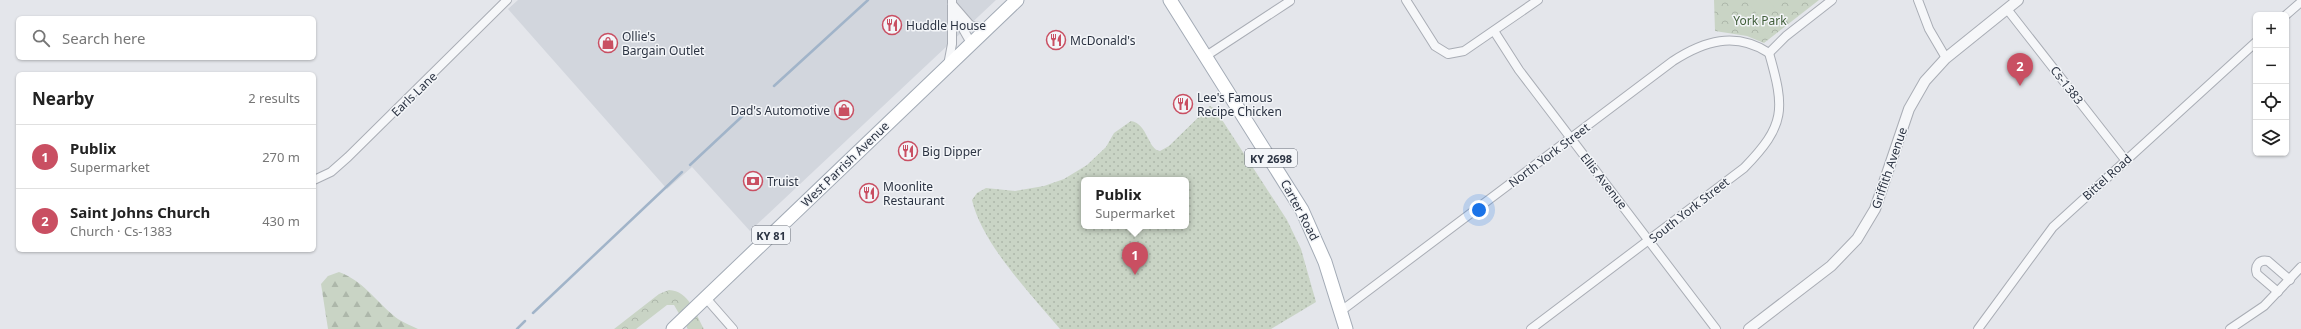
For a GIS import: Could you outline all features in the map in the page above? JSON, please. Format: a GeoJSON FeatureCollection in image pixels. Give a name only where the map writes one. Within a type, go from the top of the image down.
{"type":"FeatureCollection","features":[{"type":"Feature","properties":{"kind":"main road","name":"West Parrish Avenue"},"geometry":{"type":"LineString","coordinates":[[673,329],[1017,0]]}},
{"type":"Feature","properties":{"kind":"main road","name":"Carter Road"},"geometry":{"type":"LineString","coordinates":[[1170,0],[1302,210],[1325,262],[1346,329]]}},
{"type":"Feature","properties":{"kind":"street","name":"Earls Lane"},"geometry":{"type":"LineString","coordinates":[[316,179],[331,172],[348,157],[507,0]]}},
{"type":"Feature","properties":{"kind":"street"},"geometry":{"type":"LineString","coordinates":[[1406,0],[1435,46],[1448,54],[1464,51],[1538,0]]}},
{"type":"Feature","properties":{"kind":"street"},"geometry":{"type":"LineString","coordinates":[[1769,53],[1786,36],[1832,0]]}},
{"type":"Feature","properties":{"kind":"street"},"geometry":{"type":"LineString","coordinates":[[1918,0],[1929,29],[1946,58]]}},
{"type":"Feature","properties":{"kind":"street","name":"Griffith Avenue"},"geometry":{"type":"LineString","coordinates":[[1749,329],[1831,266],[1857,239],[1867,224],[1882,193],[1909,109],[1916,94],[1946,58],[2018,0]]}},
{"type":"Feature","properties":{"kind":"street"},"geometry":{"type":"LineString","coordinates":[[1206,56],[1290,1]]}},
{"type":"Feature","properties":{"kind":"street"},"geometry":{"type":"LineString","coordinates":[[952,2],[971,26],[987,28]]}},
{"type":"Feature","properties":{"kind":"street"},"geometry":{"type":"LineString","coordinates":[[952,2],[956,17],[971,43]]}},
{"type":"Feature","properties":{"kind":"street"},"geometry":{"type":"LineString","coordinates":[[947,66],[952,44],[952,2]]}},
{"type":"Feature","properties":{"kind":"street"},"geometry":{"type":"LineString","coordinates":[[2289,12],[2301,2]]}},
{"type":"Feature","properties":{"kind":"street","name":"Cs-1383"},"geometry":{"type":"LineString","coordinates":[[2007,9],[2126,160]]}},
{"type":"Feature","properties":{"kind":"street","name":"Ellis Avenue"},"geometry":{"type":"LineString","coordinates":[[1494,31],[1519,70],[1716,329]]}},
{"type":"Feature","properties":{"kind":"street","name":"North York Street"},"geometry":{"type":"LineString","coordinates":[[1341,311],[1570,138],[1694,47],[1728,40],[1754,46],[1769,53]]}},
{"type":"Feature","properties":{"kind":"street","name":"Bittel Road"},"geometry":{"type":"LineString","coordinates":[[1978,329],[2053,227],[2253,45]]}},
{"type":"Feature","properties":{"kind":"street","name":"South York Street"},"geometry":{"type":"LineString","coordinates":[[1531,329],[1744,168],[1765,147],[1777,123],[1780,111],[1779,87],[1769,53]]}},
{"type":"Feature","properties":{"kind":"street"},"geometry":{"type":"LineString","coordinates":[[2278,292],[2256,274],[2255,270],[2257,264],[2261,261],[2268,261],[2290,280]]}},
{"type":"Feature","properties":{"kind":"street"},"geometry":{"type":"LineString","coordinates":[[2230,329],[2264,306],[2300,271]]}},
{"type":"Feature","properties":{"kind":"street"},"geometry":{"type":"LineString","coordinates":[[705,297],[733,329]]}},
{"type":"Feature","properties":{"kind":"shaded area"},"geometry":{"type":"Polygon","coordinates":[[[518,0],[996,0],[750,231],[692,167],[667,189],[508,9],[518,0]]]}},
{"type":"Feature","properties":{"kind":"green space","name":"York Park"},"geometry":{"type":"Polygon","coordinates":[[[1714,0],[1819,0],[1764,43],[1747,36],[1715,31],[1714,0]]]}},
{"type":"Feature","properties":{"kind":"green space"},"geometry":{"type":"Polygon","coordinates":[[[1746,0],[1768,0],[1775,8],[1761,19],[1746,0]]]}},
{"type":"Feature","properties":{"kind":"green space"},"geometry":{"type":"Polygon","coordinates":[[[1210,106],[1215,109],[1287,220],[1301,249],[1316,302],[1271,329],[1060,329],[1009,268],[997,251],[977,217],[972,200],[977,193],[986,188],[1015,191],[1044,186],[1064,179],[1087,165],[1106,147],[1114,133],[1131,121],[1137,123],[1141,127],[1156,150],[1160,151],[1169,146],[1210,106]]]}},
{"type":"Feature","properties":{"kind":"green space"},"geometry":{"type":"Polygon","coordinates":[[[339,272],[362,285],[395,317],[418,329],[328,329],[321,284],[328,276],[339,272]]]}},
{"type":"Feature","properties":{"kind":"green space"},"geometry":{"type":"Polygon","coordinates":[[[669,290],[682,294],[691,304],[704,329],[688,329],[674,305],[667,305],[636,329],[614,329],[659,294],[669,290]]]}},
{"type":"Feature","properties":{"kind":"waterway"},"geometry":{"type":"LineString","coordinates":[[774,86],[868,0]]}},
{"type":"Feature","properties":{"kind":"waterway"},"geometry":{"type":"LineString","coordinates":[[690,165],[751,108]]}},
{"type":"Feature","properties":{"kind":"waterway"},"geometry":{"type":"LineString","coordinates":[[533,313],[682,172]]}},
{"type":"Feature","properties":{"kind":"waterway"},"geometry":{"type":"LineString","coordinates":[[517,329],[525,321]]}},
{"type":"Feature","properties":{"kind":"place","name":"Huddle House"},"geometry":{"type":"Point","coordinates":[892,25]}},
{"type":"Feature","properties":{"kind":"place","name":"McDonald's"},"geometry":{"type":"Point","coordinates":[1056,40]}},
{"type":"Feature","properties":{"kind":"place","name":"Ollie's Bargain Outlet"},"geometry":{"type":"Point","coordinates":[608,43]}},
{"type":"Feature","properties":{"kind":"place","name":"Saint Johns Church"},"geometry":{"type":"Point","coordinates":[2020,86]}},
{"type":"Feature","properties":{"kind":"place","name":"Lee's Famous Recipe Chicken"},"geometry":{"type":"Point","coordinates":[1183,104]}},
{"type":"Feature","properties":{"kind":"place","name":"Dad's Automotive"},"geometry":{"type":"Point","coordinates":[844,110]}},
{"type":"Feature","properties":{"kind":"place","name":"Big Dipper"},"geometry":{"type":"Point","coordinates":[908,151]}},
{"type":"Feature","properties":{"kind":"place","name":"Truist"},"geometry":{"type":"Point","coordinates":[753,181]}},
{"type":"Feature","properties":{"kind":"place","name":"Moonlite Restaurant"},"geometry":{"type":"Point","coordinates":[869,193]}},
{"type":"Feature","properties":{"kind":"place","name":"Publix"},"geometry":{"type":"Point","coordinates":[1135,275]}}]}
